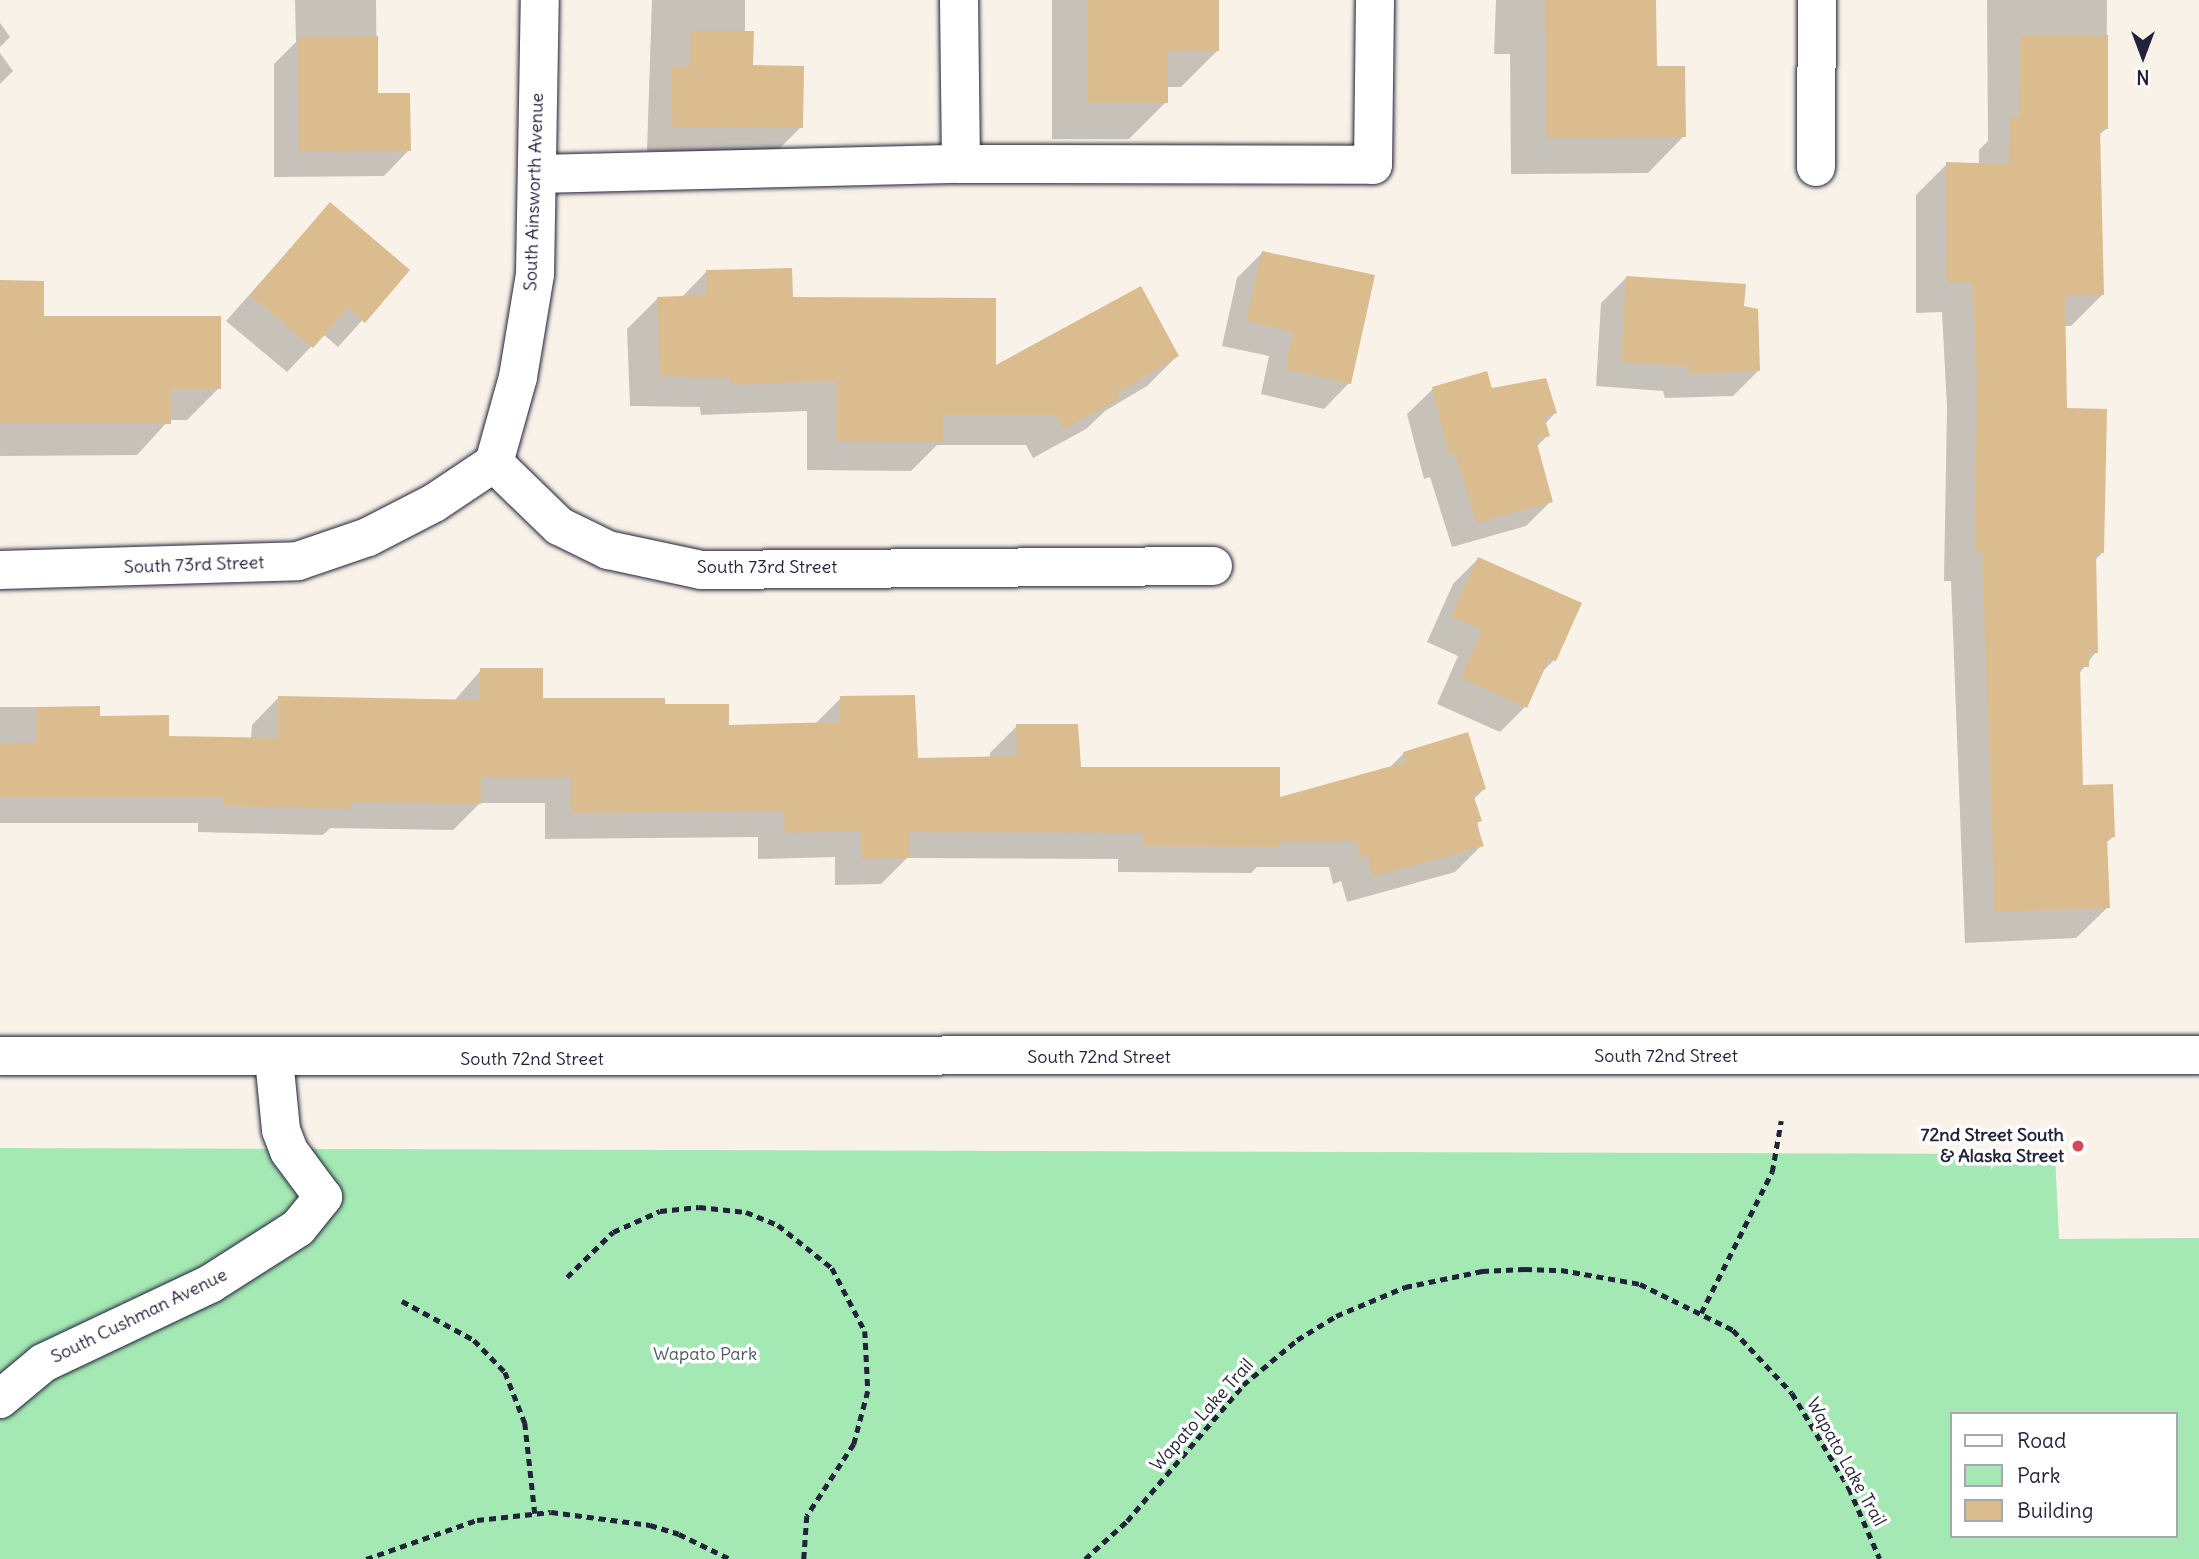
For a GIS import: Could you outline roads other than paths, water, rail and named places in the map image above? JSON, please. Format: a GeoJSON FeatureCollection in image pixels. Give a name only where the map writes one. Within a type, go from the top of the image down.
{"type":"FeatureCollection","features":[{"type":"Feature","properties":{"kind":"main road","name":"South Ainsworth Avenue"},"geometry":{"type":"LineString","coordinates":[[494,463],[518,377],[535,274],[540,0]]}},
{"type":"Feature","properties":{"kind":"main road"},"geometry":{"type":"LineString","coordinates":[[959,0],[961,164]]}},
{"type":"Feature","properties":{"kind":"main road"},"geometry":{"type":"LineString","coordinates":[[537,174],[961,164],[1373,165],[1375,0]]}},
{"type":"Feature","properties":{"kind":"main road"},"geometry":{"type":"LineString","coordinates":[[1816,167],[1817,0]]}},
{"type":"Feature","properties":{"kind":"main road","name":"South 73rd Street"},"geometry":{"type":"LineString","coordinates":[[0,570],[298,561],[368,537],[434,503],[494,463],[559,526],[608,550],[701,570],[1213,566]]}},
{"type":"Feature","properties":{"kind":"main road","name":"South 72nd Street"},"geometry":{"type":"LineString","coordinates":[[0,1056],[275,1059],[2199,1055]]}},
{"type":"Feature","properties":{"kind":"main road","name":"South Cushman Avenue"},"geometry":{"type":"LineString","coordinates":[[0,1399],[43,1363],[200,1289],[269,1249],[298,1228],[323,1197],[289,1151],[281,1130],[275,1059]]}},
{"type":"Feature","properties":{"kind":"place","name":"72nd Street South & Alaska Street"},"geometry":{"type":"Point","coordinates":[2078,1146]}},
{"type":"Feature","properties":{"kind":"park label","name":"Wapato Park"},"geometry":{"type":"Point","coordinates":[705,1354]}}]}
